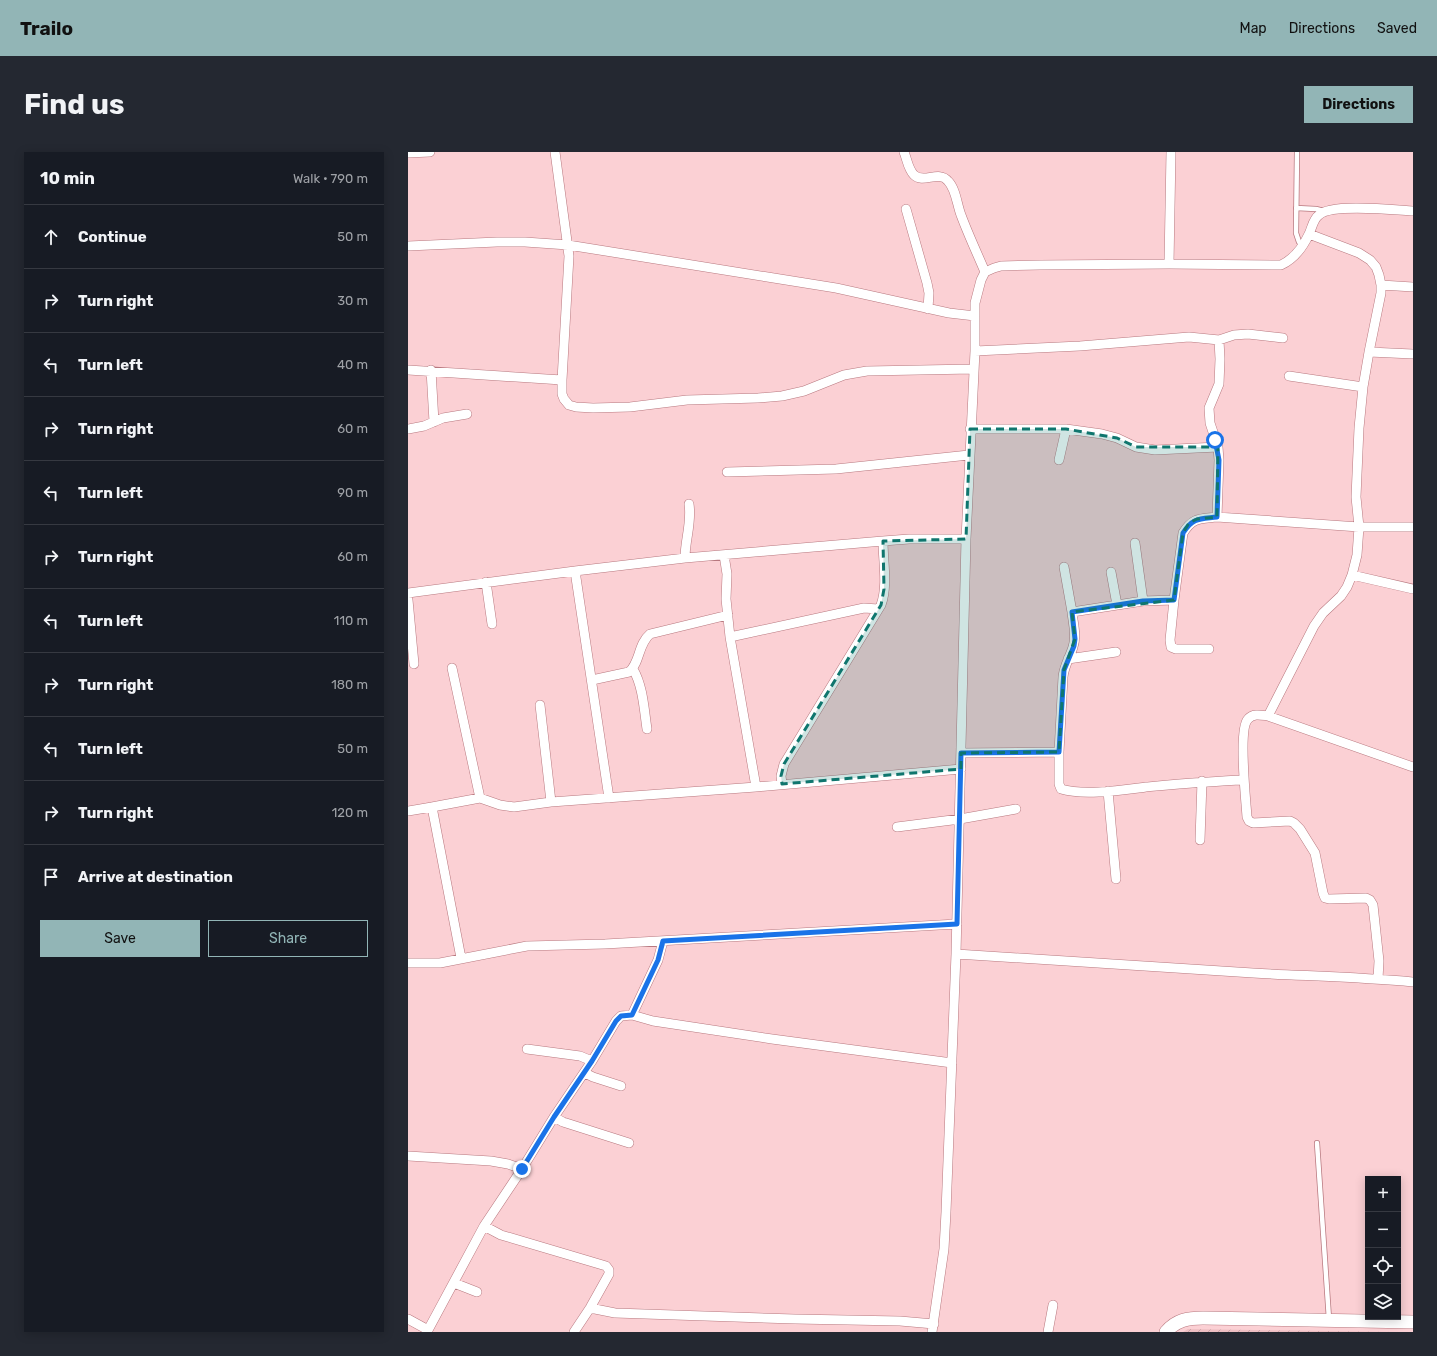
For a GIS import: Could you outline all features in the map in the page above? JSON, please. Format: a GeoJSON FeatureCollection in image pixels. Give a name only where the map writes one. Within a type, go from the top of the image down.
{"type":"FeatureCollection","features":[{"type":"Feature","properties":{"kind":"street"},"geometry":{"type":"LineString","coordinates":[[408,153],[430,152]]}},
{"type":"Feature","properties":{"kind":"street"},"geometry":{"type":"LineString","coordinates":[[555,152],[569,256],[562,380],[562,394],[568,405],[593,408],[630,407],[687,400],[782,396],[804,391],[844,376],[867,371],[973,369]]}},
{"type":"Feature","properties":{"kind":"street"},"geometry":{"type":"LineString","coordinates":[[904,152],[910,169],[918,177],[938,176],[944,177],[948,180],[985,272]]}},
{"type":"Feature","properties":{"kind":"street"},"geometry":{"type":"LineString","coordinates":[[1169,264],[1171,152]]}},
{"type":"Feature","properties":{"kind":"street"},"geometry":{"type":"LineString","coordinates":[[906,209],[927,283],[929,293],[928,309]]}},
{"type":"Feature","properties":{"kind":"street"},"geometry":{"type":"LineString","coordinates":[[590,1308],[615,1313],[906,1321],[933,1328],[944,1249],[952,1063],[960,819],[966,540],[970,430],[975,351],[975,302],[981,280],[985,272],[994,268],[1016,266],[1169,264],[1281,265],[1292,258],[1302,246],[1318,215],[1324,211],[1335,209],[1358,209],[1413,211]]}},
{"type":"Feature","properties":{"kind":"street"},"geometry":{"type":"LineString","coordinates":[[1268,716],[1314,626],[1322,613],[1341,596],[1352,575],[1357,555],[1359,527],[1356,497],[1363,387],[1381,293],[1379,275],[1376,267],[1370,260],[1359,253],[1309,234]]}},
{"type":"Feature","properties":{"kind":"street"},"geometry":{"type":"LineString","coordinates":[[408,246],[497,242],[526,242],[568,245],[836,288],[928,309],[975,316]]}},
{"type":"Feature","properties":{"kind":"street"},"geometry":{"type":"LineString","coordinates":[[1381,285],[1413,287]]}},
{"type":"Feature","properties":{"kind":"street"},"geometry":{"type":"LineString","coordinates":[[975,351],[1080,346],[1189,337],[1219,340],[1234,335],[1248,334],[1283,338]]}},
{"type":"Feature","properties":{"kind":"street"},"geometry":{"type":"LineString","coordinates":[[1217,517],[1219,460],[1218,447],[1210,423],[1209,408],[1219,384],[1219,340]]}},
{"type":"Feature","properties":{"kind":"street"},"geometry":{"type":"LineString","coordinates":[[1369,352],[1413,354]]}},
{"type":"Feature","properties":{"kind":"street"},"geometry":{"type":"LineString","coordinates":[[408,370],[431,370],[562,380]]}},
{"type":"Feature","properties":{"kind":"street"},"geometry":{"type":"LineString","coordinates":[[431,370],[434,422]]}},
{"type":"Feature","properties":{"kind":"street"},"geometry":{"type":"LineString","coordinates":[[1290,376],[1363,387]]}},
{"type":"Feature","properties":{"kind":"street"},"geometry":{"type":"LineString","coordinates":[[408,429],[424,426],[442,418],[467,414]]}},
{"type":"Feature","properties":{"kind":"street"},"geometry":{"type":"LineString","coordinates":[[970,430],[1044,428],[1066,429],[1102,434],[1117,438],[1136,448],[1156,450],[1218,447]]}},
{"type":"Feature","properties":{"kind":"street"},"geometry":{"type":"LineString","coordinates":[[1059,460],[1066,429]]}},
{"type":"Feature","properties":{"kind":"street"},"geometry":{"type":"LineString","coordinates":[[727,472],[836,469],[969,455]]}},
{"type":"Feature","properties":{"kind":"street"},"geometry":{"type":"LineString","coordinates":[[685,558],[690,524],[689,504]]}},
{"type":"Feature","properties":{"kind":"street"},"geometry":{"type":"LineString","coordinates":[[1209,649],[1176,649],[1171,647],[1170,640],[1174,600],[1183,533],[1189,523],[1197,519],[1217,517],[1359,527],[1413,527]]}},
{"type":"Feature","properties":{"kind":"street"},"geometry":{"type":"LineString","coordinates":[[408,593],[685,558],[883,541],[915,539],[966,540]]}},
{"type":"Feature","properties":{"kind":"street"},"geometry":{"type":"LineString","coordinates":[[782,784],[781,776],[784,764],[884,598],[883,541]]}},
{"type":"Feature","properties":{"kind":"street"},"geometry":{"type":"LineString","coordinates":[[1135,543],[1143,601]]}},
{"type":"Feature","properties":{"kind":"street"},"geometry":{"type":"LineString","coordinates":[[724,555],[728,582],[726,599],[730,636],[756,787]]}},
{"type":"Feature","properties":{"kind":"street"},"geometry":{"type":"LineString","coordinates":[[1064,567],[1075,639],[1063,677],[1058,784],[1061,789],[1068,792],[1108,791],[1202,781],[1244,780]]}},
{"type":"Feature","properties":{"kind":"street"},"geometry":{"type":"LineString","coordinates":[[575,571],[609,798]]}},
{"type":"Feature","properties":{"kind":"street"},"geometry":{"type":"LineString","coordinates":[[1111,572],[1117,605]]}},
{"type":"Feature","properties":{"kind":"street"},"geometry":{"type":"LineString","coordinates":[[1352,575],[1413,589]]}},
{"type":"Feature","properties":{"kind":"street"},"geometry":{"type":"LineString","coordinates":[[486,582],[492,624]]}},
{"type":"Feature","properties":{"kind":"street"},"geometry":{"type":"LineString","coordinates":[[408,600],[414,664]]}},
{"type":"Feature","properties":{"kind":"street"},"geometry":{"type":"LineString","coordinates":[[1072,612],[1143,601],[1174,600]]}},
{"type":"Feature","properties":{"kind":"street"},"geometry":{"type":"LineString","coordinates":[[730,636],[864,608],[878,610]]}},
{"type":"Feature","properties":{"kind":"street"},"geometry":{"type":"LineString","coordinates":[[592,680],[629,672],[633,669],[642,644],[645,638],[650,634],[728,615]]}},
{"type":"Feature","properties":{"kind":"street"},"geometry":{"type":"LineString","coordinates":[[1068,659],[1116,652]]}},
{"type":"Feature","properties":{"kind":"street"},"geometry":{"type":"LineString","coordinates":[[452,668],[480,798]]}},
{"type":"Feature","properties":{"kind":"street"},"geometry":{"type":"LineString","coordinates":[[633,669],[638,677],[647,729]]}},
{"type":"Feature","properties":{"kind":"street"},"geometry":{"type":"LineString","coordinates":[[540,705],[551,802]]}},
{"type":"Feature","properties":{"kind":"street"},"geometry":{"type":"LineString","coordinates":[[1378,979],[1373,905],[1370,900],[1366,898],[1325,898],[1315,853],[1300,829],[1294,823],[1290,821],[1253,823],[1249,821],[1247,817],[1244,780],[1244,724],[1248,718],[1255,715],[1268,716],[1413,767]]}},
{"type":"Feature","properties":{"kind":"street"},"geometry":{"type":"LineString","coordinates":[[961,753],[1059,752]]}},
{"type":"Feature","properties":{"kind":"street"},"geometry":{"type":"LineString","coordinates":[[408,811],[480,798],[500,805],[514,807],[551,802],[756,787],[961,769]]}},
{"type":"Feature","properties":{"kind":"street"},"geometry":{"type":"LineString","coordinates":[[1200,840],[1202,781]]}},
{"type":"Feature","properties":{"kind":"street"},"geometry":{"type":"LineString","coordinates":[[1108,791],[1116,879]]}},
{"type":"Feature","properties":{"kind":"street"},"geometry":{"type":"LineString","coordinates":[[432,807],[461,958]]}},
{"type":"Feature","properties":{"kind":"street"},"geometry":{"type":"LineString","coordinates":[[897,827],[960,819],[1016,809]]}},
{"type":"Feature","properties":{"kind":"street"},"geometry":{"type":"LineString","coordinates":[[408,963],[440,963],[527,946],[606,944],[957,924]]}},
{"type":"Feature","properties":{"kind":"street"},"geometry":{"type":"LineString","coordinates":[[632,1015],[658,960],[663,941]]}},
{"type":"Feature","properties":{"kind":"street"},"geometry":{"type":"LineString","coordinates":[[956,954],[1103,965],[1413,982]]}},
{"type":"Feature","properties":{"kind":"street"},"geometry":{"type":"LineString","coordinates":[[408,1319],[428,1331],[484,1226],[554,1117],[585,1073],[616,1021],[621,1016],[632,1015],[668,1024],[952,1063]]}},
{"type":"Feature","properties":{"kind":"street"},"geometry":{"type":"LineString","coordinates":[[526,1049],[580,1056],[592,1061]]}},
{"type":"Feature","properties":{"kind":"street"},"geometry":{"type":"LineString","coordinates":[[585,1073],[621,1086]]}},
{"type":"Feature","properties":{"kind":"street"},"geometry":{"type":"LineString","coordinates":[[554,1117],[563,1122],[629,1143]]}},
{"type":"Feature","properties":{"kind":"street"},"geometry":{"type":"LineString","coordinates":[[408,1156],[491,1161],[508,1164],[522,1169]]}},
{"type":"Feature","properties":{"kind":"street"},"geometry":{"type":"LineString","coordinates":[[484,1226],[501,1235],[606,1266],[609,1270],[609,1274],[590,1308],[574,1332]]}},
{"type":"Feature","properties":{"kind":"street"},"geometry":{"type":"LineString","coordinates":[[454,1283],[477,1292]]}},
{"type":"Feature","properties":{"kind":"street"},"geometry":{"type":"LineString","coordinates":[[1048,1332],[1053,1305]]}},
{"type":"Feature","properties":{"kind":"street"},"geometry":{"type":"LineString","coordinates":[[1166,1332],[1171,1326],[1190,1318],[1413,1322]]}},
{"type":"Feature","properties":{"kind":"lane"},"geometry":{"type":"LineString","coordinates":[[1297,152],[1296,233],[1302,246]]}},
{"type":"Feature","properties":{"kind":"lane"},"geometry":{"type":"LineString","coordinates":[[1296,208],[1316,208],[1324,211]]}},
{"type":"Feature","properties":{"kind":"lane"},"geometry":{"type":"LineString","coordinates":[[1317,1143],[1329,1321]]}},
{"type":"Feature","properties":{"kind":"highlighted area"},"geometry":{"type":"Polygon","coordinates":[[[970,429],[1066,429],[1117,438],[1136,447],[1218,447],[1217,517],[1197,519],[1189,523],[1183,533],[1174,600],[1072,612],[1075,639],[1064,670],[1059,752],[961,753],[961,769],[782,784],[781,776],[784,764],[881,605],[884,589],[883,541],[966,539],[970,429]]]}},
{"type":"Feature","properties":{"kind":"shaded area"},"geometry":{"type":"Polygon","coordinates":[[[1188,1329],[1401,1332],[1183,1332],[1188,1329]]]}},
{"type":"Feature","properties":{"kind":"route"},"geometry":{"type":"LineString","coordinates":[[522,1169],[554,1117],[585,1073],[616,1021],[625,1014],[632,1015],[658,960],[662,950],[663,941],[957,924],[961,753],[1059,752],[1063,677],[1075,639],[1072,612],[1143,601],[1174,600],[1183,533],[1189,523],[1197,519],[1217,517],[1219,460],[1218,447],[1215,440]]}}]}
